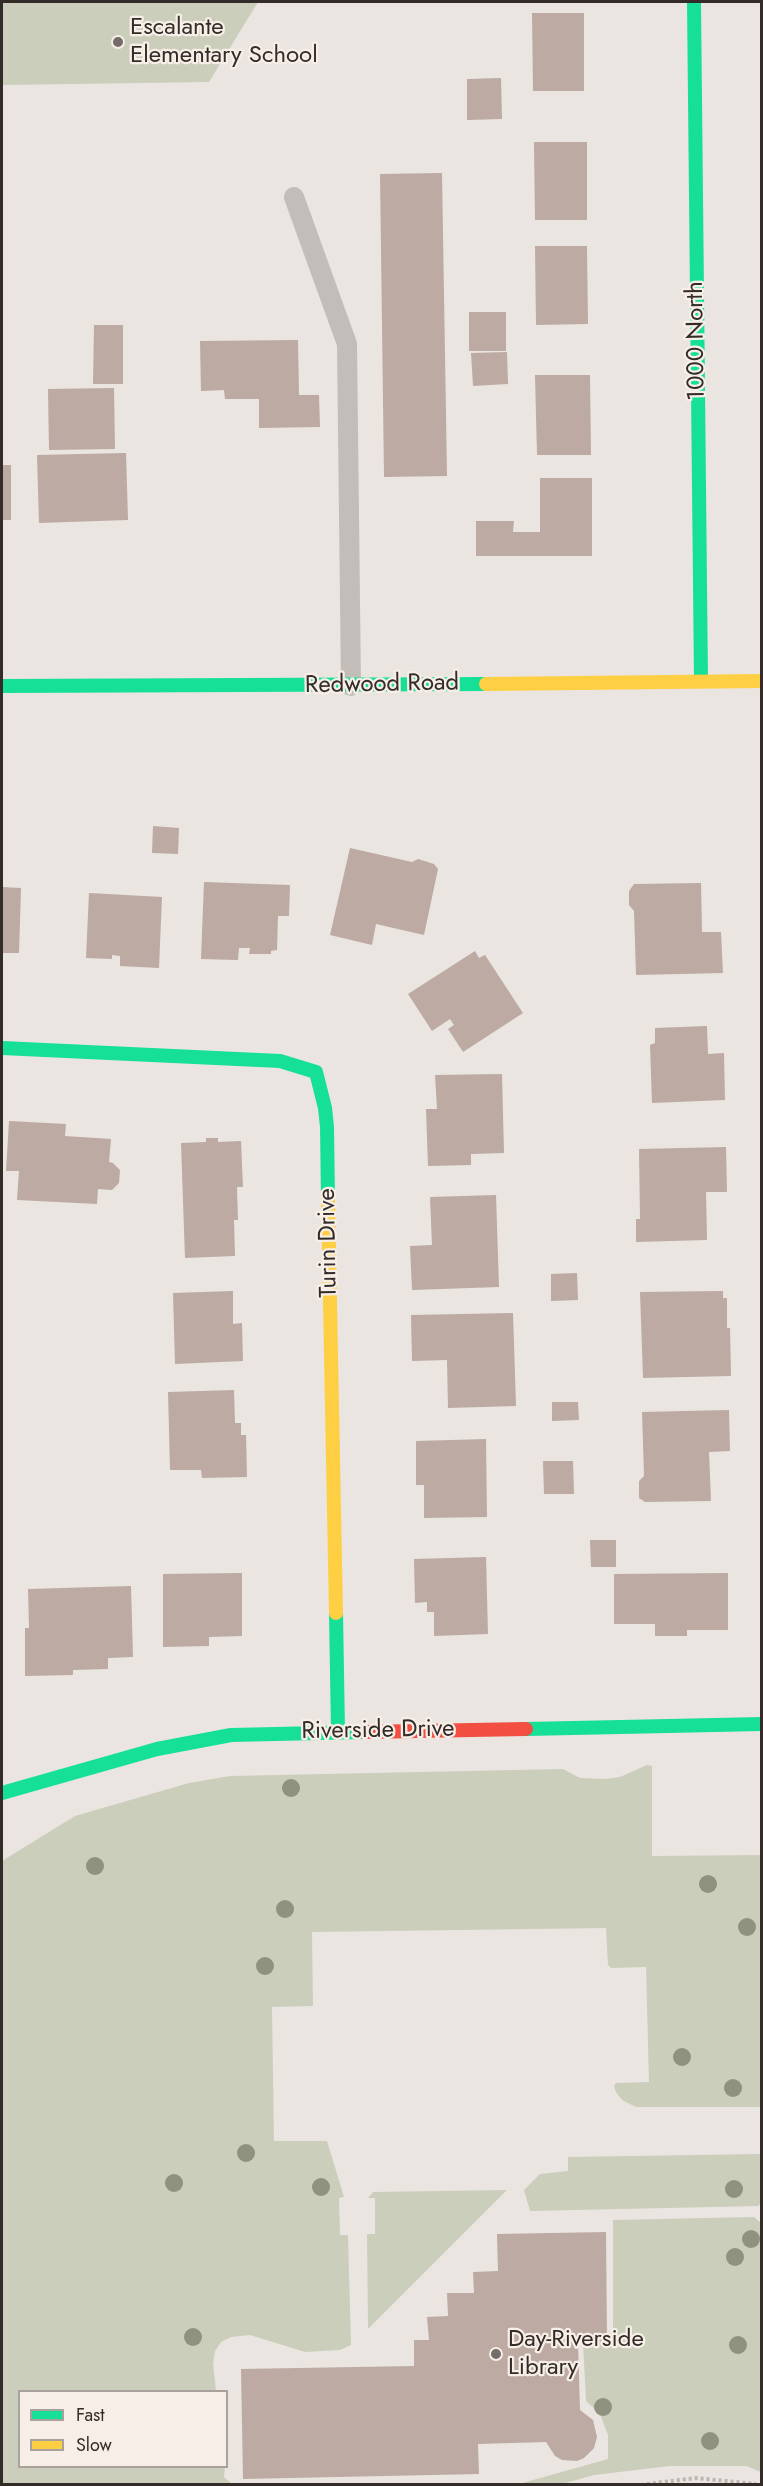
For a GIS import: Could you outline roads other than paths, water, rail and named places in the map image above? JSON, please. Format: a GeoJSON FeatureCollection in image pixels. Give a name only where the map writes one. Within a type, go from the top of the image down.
{"type":"FeatureCollection","features":[{"type":"Feature","properties":{"kind":"street","name":"1000 North"},"geometry":{"type":"LineString","coordinates":[[694,2],[701,681]]}},
{"type":"Feature","properties":{"kind":"street","name":"Redwood Road"},"geometry":{"type":"LineString","coordinates":[[2,686],[351,686],[762,681]]}},
{"type":"Feature","properties":{"kind":"street","name":"Turin Drive"},"geometry":{"type":"LineString","coordinates":[[2,1048],[280,1061],[316,1072],[324,1099],[327,1127],[338,1731]]}},
{"type":"Feature","properties":{"kind":"street","name":"Riverside Drive"},"geometry":{"type":"LineString","coordinates":[[2,1793],[193,1741],[231,1735],[762,1724]]}},
{"type":"Feature","properties":{"kind":"lane"},"geometry":{"type":"LineString","coordinates":[[294,197],[347,344],[351,686]]}},
{"type":"Feature","properties":{"kind":"place","name":"Escalante Elementary School"},"geometry":{"type":"Point","coordinates":[118,42]}},
{"type":"Feature","properties":{"kind":"place","name":"Day-Riverside Library"},"geometry":{"type":"Point","coordinates":[496,2354]}}]}
